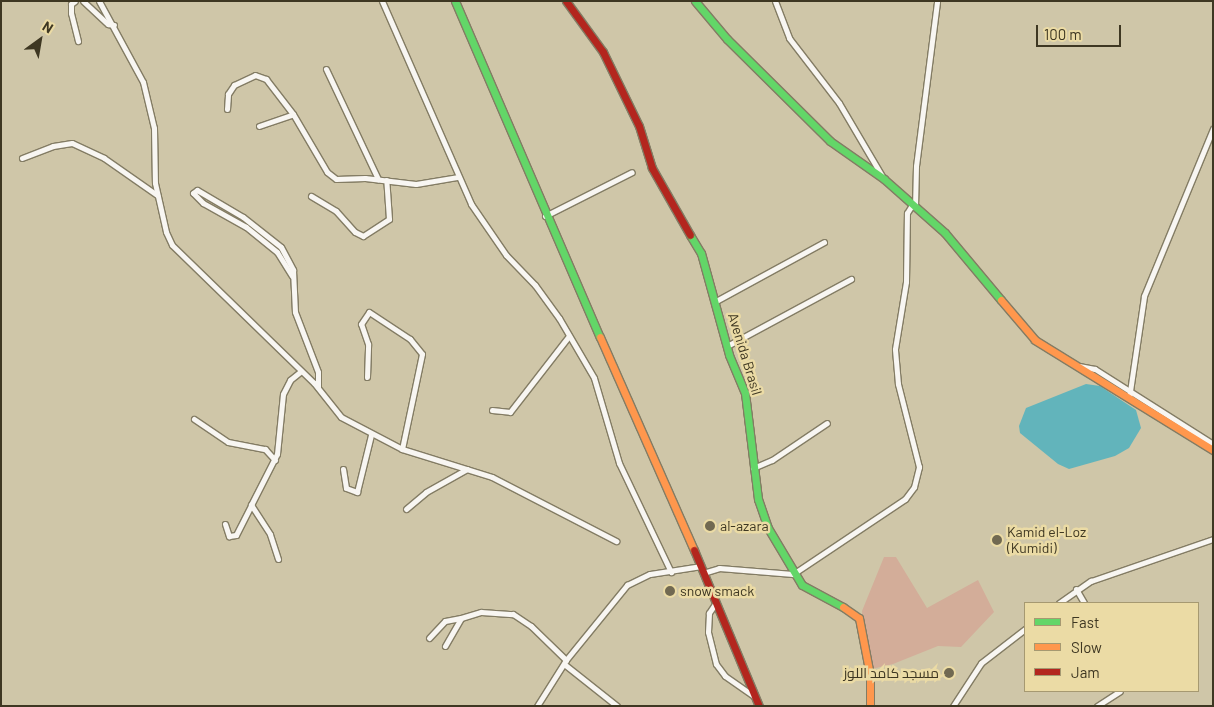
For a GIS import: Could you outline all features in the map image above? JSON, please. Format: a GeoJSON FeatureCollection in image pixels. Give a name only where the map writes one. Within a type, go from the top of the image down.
{"type":"FeatureCollection","features":[{"type":"Feature","properties":{"kind":"street"},"geometry":{"type":"LineString","coordinates":[[75,1],[71,4],[71,13],[78,41]]}},
{"type":"Feature","properties":{"kind":"street"},"geometry":{"type":"LineString","coordinates":[[83,1],[108,24],[114,25]]}},
{"type":"Feature","properties":{"kind":"street"},"geometry":{"type":"LineString","coordinates":[[99,1],[114,25],[143,82],[154,128],[153,171],[166,232],[178,253],[200,269],[237,311],[318,387],[341,417],[371,435],[402,449],[506,483],[616,541]]}},
{"type":"Feature","properties":{"kind":"street"},"geometry":{"type":"LineString","coordinates":[[382,1],[431,108],[458,177],[491,236],[535,285],[569,336],[598,387],[619,463],[671,572]]}},
{"type":"Feature","properties":{"kind":"street"},"geometry":{"type":"LineString","coordinates":[[454,1],[545,216],[631,404],[759,706]]}},
{"type":"Feature","properties":{"kind":"street","name":"Avenida Brasil"},"geometry":{"type":"LineString","coordinates":[[566,1],[603,52],[639,126],[652,168],[701,253],[716,301],[727,346],[745,393],[758,499],[768,528],[794,574],[813,593],[857,614],[869,668],[870,706]]}},
{"type":"Feature","properties":{"kind":"street"},"geometry":{"type":"LineString","coordinates":[[695,1],[732,45],[830,141],[884,179],[957,245],[1029,334],[1049,350],[1130,395],[1213,450]]}},
{"type":"Feature","properties":{"kind":"street"},"geometry":{"type":"LineString","coordinates":[[775,1],[789,38],[839,103],[884,179]]}},
{"type":"Feature","properties":{"kind":"street"},"geometry":{"type":"LineString","coordinates":[[537,706],[565,662],[627,585],[650,574],[719,568],[794,574],[905,499],[917,482],[919,467],[898,384],[894,349],[906,282],[907,213],[913,207],[916,166],[937,1]]}},
{"type":"Feature","properties":{"kind":"street"},"geometry":{"type":"LineString","coordinates":[[326,69],[378,179]]}},
{"type":"Feature","properties":{"kind":"street"},"geometry":{"type":"LineString","coordinates":[[226,109],[228,94],[234,85],[255,75],[266,79],[293,114],[332,178],[340,180],[378,179],[424,184],[458,177]]}},
{"type":"Feature","properties":{"kind":"street"},"geometry":{"type":"LineString","coordinates":[[259,126],[293,114]]}},
{"type":"Feature","properties":{"kind":"street"},"geometry":{"type":"LineString","coordinates":[[1130,395],[1144,296],[1213,129]]}},
{"type":"Feature","properties":{"kind":"street"},"geometry":{"type":"LineString","coordinates":[[22,158],[54,146],[72,143],[104,158],[158,195]]}},
{"type":"Feature","properties":{"kind":"street"},"geometry":{"type":"LineString","coordinates":[[545,216],[632,172]]}},
{"type":"Feature","properties":{"kind":"street"},"geometry":{"type":"LineString","coordinates":[[311,196],[336,211],[354,232],[363,236],[389,219],[386,180]]}},
{"type":"Feature","properties":{"kind":"street"},"geometry":{"type":"LineString","coordinates":[[292,276],[278,252],[246,227],[203,203],[193,193],[197,190],[243,217],[282,247],[293,270],[295,312],[318,372],[318,387]]}},
{"type":"Feature","properties":{"kind":"street"},"geometry":{"type":"LineString","coordinates":[[716,301],[824,242]]}},
{"type":"Feature","properties":{"kind":"street"},"geometry":{"type":"LineString","coordinates":[[727,346],[851,279]]}},
{"type":"Feature","properties":{"kind":"street"},"geometry":{"type":"LineString","coordinates":[[367,377],[368,344],[362,324],[369,312],[410,339],[422,354],[402,449]]}},
{"type":"Feature","properties":{"kind":"street"},"geometry":{"type":"LineString","coordinates":[[492,410],[510,412],[569,336]]}},
{"type":"Feature","properties":{"kind":"street"},"geometry":{"type":"LineString","coordinates":[[225,524],[229,536],[236,535],[250,504],[276,460],[283,394],[290,380],[301,371]]}},
{"type":"Feature","properties":{"kind":"street"},"geometry":{"type":"LineString","coordinates":[[194,419],[228,442],[265,449],[276,460]]}},
{"type":"Feature","properties":{"kind":"street"},"geometry":{"type":"LineString","coordinates":[[753,468],[772,460],[827,423]]}},
{"type":"Feature","properties":{"kind":"street"},"geometry":{"type":"LineString","coordinates":[[1176,425],[1213,444]]}},
{"type":"Feature","properties":{"kind":"street"},"geometry":{"type":"LineString","coordinates":[[344,469],[346,488],[357,492],[371,435]]}},
{"type":"Feature","properties":{"kind":"street"},"geometry":{"type":"LineString","coordinates":[[406,509],[426,492],[467,469]]}},
{"type":"Feature","properties":{"kind":"street"},"geometry":{"type":"LineString","coordinates":[[250,504],[270,534],[278,559]]}},
{"type":"Feature","properties":{"kind":"street"},"geometry":{"type":"LineString","coordinates":[[1060,602],[1076,589],[1101,577],[1213,539]]}},
{"type":"Feature","properties":{"kind":"street"},"geometry":{"type":"LineString","coordinates":[[1076,589],[1083,602]]}},
{"type":"Feature","properties":{"kind":"street"},"geometry":{"type":"LineString","coordinates":[[715,604],[710,613],[708,632],[716,664],[725,676],[754,696]]}},
{"type":"Feature","properties":{"kind":"street"},"geometry":{"type":"LineString","coordinates":[[429,638],[445,621],[481,612],[513,614],[531,626],[565,662],[617,706]]}},
{"type":"Feature","properties":{"kind":"street"},"geometry":{"type":"LineString","coordinates":[[445,646],[461,618]]}},
{"type":"Feature","properties":{"kind":"street"},"geometry":{"type":"LineString","coordinates":[[953,706],[981,663],[1024,630]]}},
{"type":"Feature","properties":{"kind":"street"},"geometry":{"type":"LineString","coordinates":[[1097,706],[1118,692]]}},
{"type":"Feature","properties":{"kind":"shaded area"},"geometry":{"type":"Polygon","coordinates":[[[884,557],[896,557],[927,608],[978,580],[994,612],[961,647],[938,646],[893,664],[872,669],[864,648],[862,611],[884,557]]]}},
{"type":"Feature","properties":{"kind":"water"},"geometry":{"type":"Polygon","coordinates":[[[1086,384],[1100,386],[1136,410],[1141,428],[1129,448],[1115,456],[1069,469],[1058,464],[1020,433],[1019,426],[1026,408],[1086,384]]]}},
{"type":"Feature","properties":{"kind":"traffic: fast"},"geometry":{"type":"LineString","coordinates":[[455,1],[600,337]]}},
{"type":"Feature","properties":{"kind":"traffic: fast"},"geometry":{"type":"LineString","coordinates":[[695,1],[727,39],[830,141],[884,179],[945,233],[1001,300]]}},
{"type":"Feature","properties":{"kind":"traffic: fast"},"geometry":{"type":"LineString","coordinates":[[690,235],[701,253],[729,355],[745,393],[758,499],[768,528],[802,585],[843,607]]}},
{"type":"Feature","properties":{"kind":"traffic: slow"},"geometry":{"type":"LineString","coordinates":[[1001,300],[1035,340],[1213,450]]}},
{"type":"Feature","properties":{"kind":"traffic: slow"},"geometry":{"type":"LineString","coordinates":[[600,337],[694,550]]}},
{"type":"Feature","properties":{"kind":"traffic: slow"},"geometry":{"type":"LineString","coordinates":[[843,607],[859,618],[870,675],[870,706]]}},
{"type":"Feature","properties":{"kind":"traffic: jam"},"geometry":{"type":"LineString","coordinates":[[566,1],[603,52],[639,126],[652,168],[690,235]]}},
{"type":"Feature","properties":{"kind":"traffic: jam"},"geometry":{"type":"LineString","coordinates":[[694,550],[759,706]]}},
{"type":"Feature","properties":{"kind":"place","name":"al-azara"},"geometry":{"type":"Point","coordinates":[710,526]}},
{"type":"Feature","properties":{"kind":"place","name":"Kamid el-Loz (Kumidi)"},"geometry":{"type":"Point","coordinates":[997,540]}},
{"type":"Feature","properties":{"kind":"place","name":"snow smack"},"geometry":{"type":"Point","coordinates":[670,591]}},
{"type":"Feature","properties":{"kind":"place","name":"مسجد كامد اللوز"},"geometry":{"type":"Point","coordinates":[949,673]}}]}
